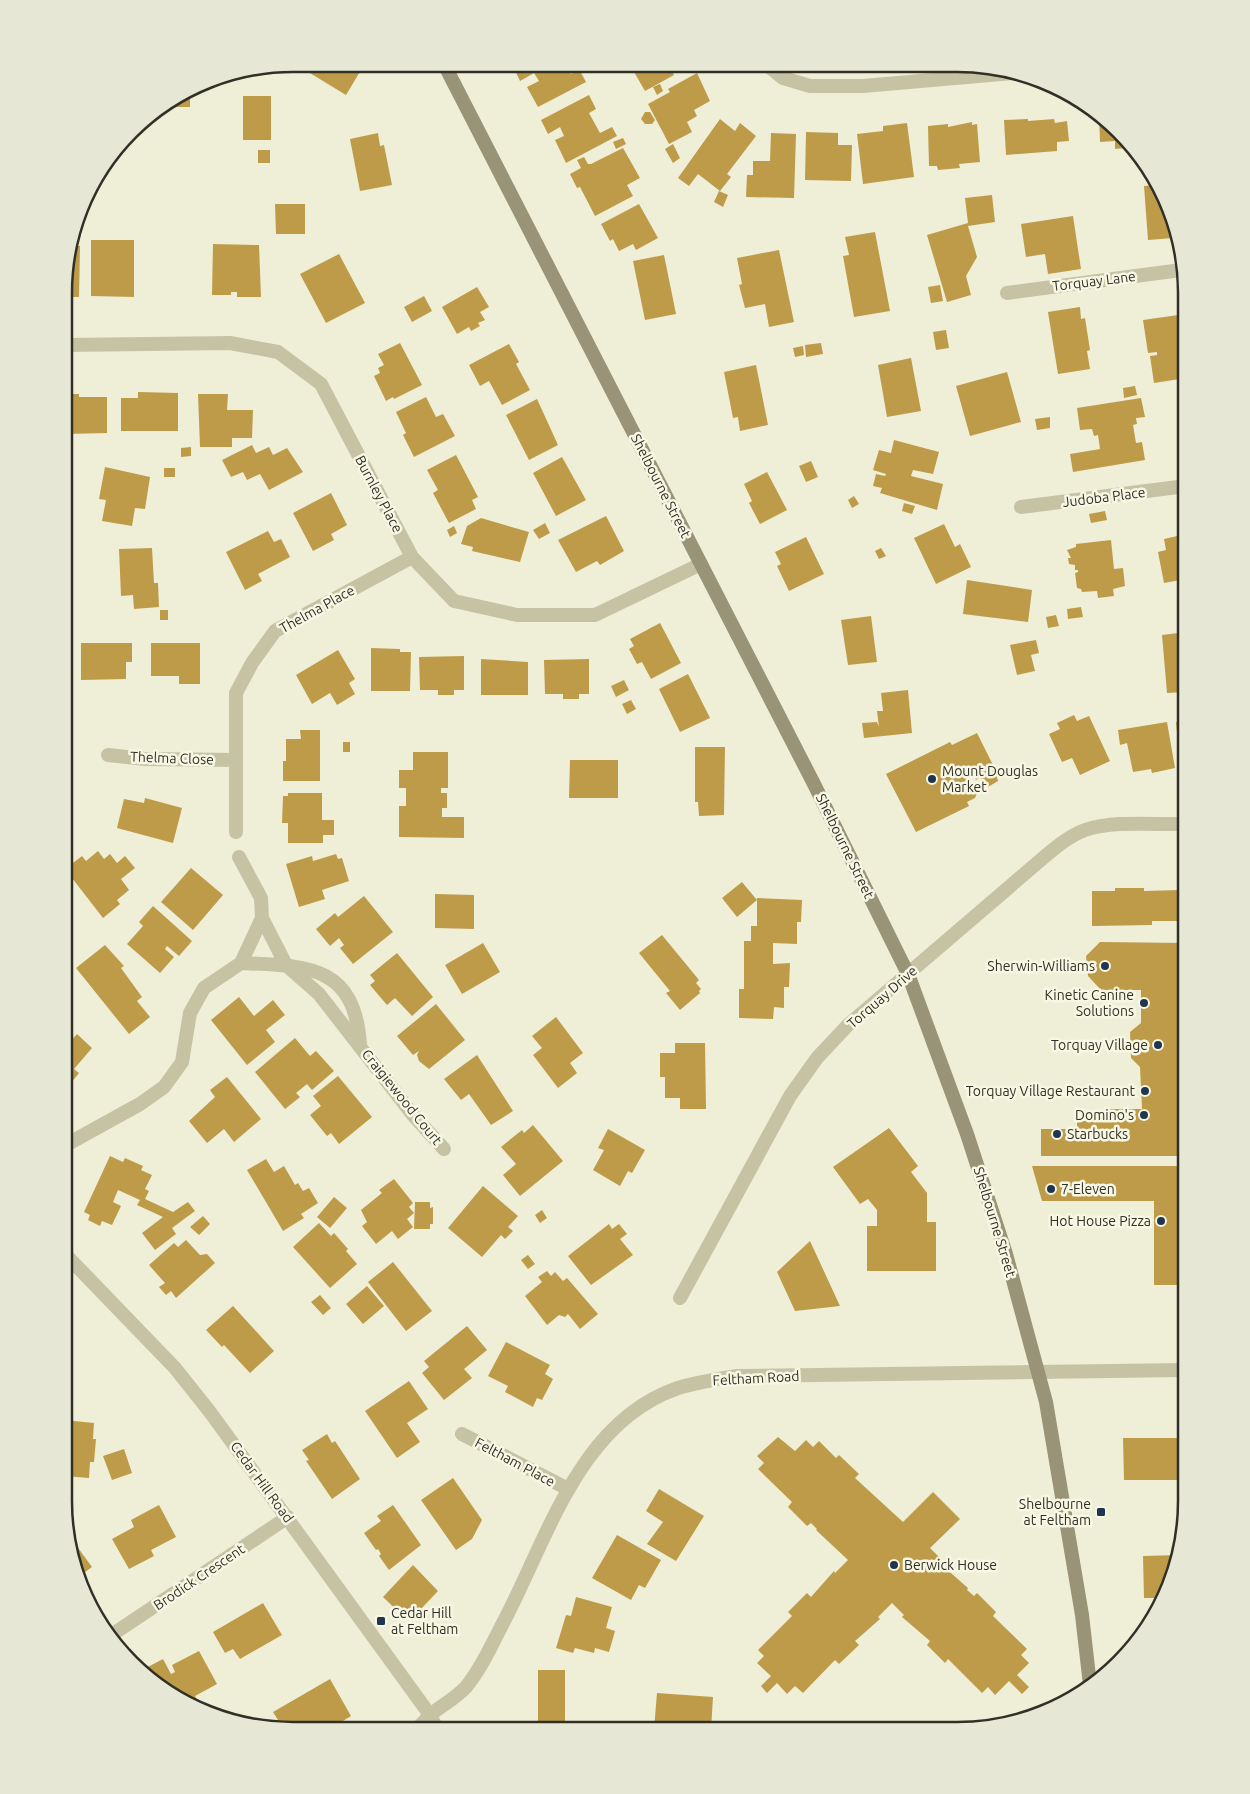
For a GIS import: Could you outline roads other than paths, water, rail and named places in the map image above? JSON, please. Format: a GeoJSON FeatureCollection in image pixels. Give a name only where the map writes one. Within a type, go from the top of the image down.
{"type":"FeatureCollection","features":[{"type":"Feature","properties":{"kind":"main road","name":"Shelbourne Street"},"geometry":{"type":"LineString","coordinates":[[448,72],[819,792],[908,974],[968,1134],[1005,1251],[1047,1405],[1076,1581],[1089,1677]]}},
{"type":"Feature","properties":{"kind":"street"},"geometry":{"type":"LineString","coordinates":[[776,72],[783,78],[810,86],[862,86],[990,75]]}},
{"type":"Feature","properties":{"kind":"street","name":"Torquay Lane"},"geometry":{"type":"LineString","coordinates":[[1007,293],[1176,271]]}},
{"type":"Feature","properties":{"kind":"street","name":"Burnley Place"},"geometry":{"type":"LineString","coordinates":[[72,345],[230,343],[278,352],[321,384],[412,556],[454,600],[517,615],[595,615],[701,564]]}},
{"type":"Feature","properties":{"kind":"street","name":"Judoba Place"},"geometry":{"type":"LineString","coordinates":[[1021,507],[1178,487]]}},
{"type":"Feature","properties":{"kind":"street","name":"Thelma Place"},"geometry":{"type":"LineString","coordinates":[[236,832],[236,692],[252,663],[275,631],[412,556]]}},
{"type":"Feature","properties":{"kind":"street","name":"Thelma Close"},"geometry":{"type":"LineString","coordinates":[[108,755],[145,760],[236,760]]}},
{"type":"Feature","properties":{"kind":"street","name":"Torquay Drive"},"geometry":{"type":"LineString","coordinates":[[680,1298],[790,1096],[817,1058],[847,1026],[1043,858],[1074,835],[1086,830],[1110,825],[1178,824]]}},
{"type":"Feature","properties":{"kind":"street","name":"Craigiewood Court"},"geometry":{"type":"LineString","coordinates":[[239,857],[261,898],[262,918],[286,965],[319,994],[346,1032],[360,1045],[413,1115],[444,1149]]}},
{"type":"Feature","properties":{"kind":"street"},"geometry":{"type":"LineString","coordinates":[[72,1142],[140,1104],[164,1087],[182,1062],[190,1013],[204,988],[241,963],[262,918]]}},
{"type":"Feature","properties":{"kind":"street","name":"Craigiewood Court"},"geometry":{"type":"LineString","coordinates":[[241,963],[286,965],[320,973],[332,978],[343,989],[359,1026],[360,1045]]}},
{"type":"Feature","properties":{"kind":"street","name":"Cedar Hill Road"},"geometry":{"type":"LineString","coordinates":[[72,1261],[175,1368],[288,1518],[434,1722]]}},
{"type":"Feature","properties":{"kind":"street","name":"Feltham Road"},"geometry":{"type":"LineString","coordinates":[[424,1722],[465,1688],[485,1658],[518,1596],[568,1489],[585,1461],[613,1428],[652,1400],[676,1389],[704,1380],[737,1376],[1178,1370]]}},
{"type":"Feature","properties":{"kind":"street","name":"Feltham Place"},"geometry":{"type":"LineString","coordinates":[[462,1434],[568,1489]]}},
{"type":"Feature","properties":{"kind":"street","name":"Brodick Crescent"},"geometry":{"type":"LineString","coordinates":[[116,1632],[288,1518]]}},
{"type":"Feature","properties":{"kind":"place","name":"Mount Douglas Market"},"geometry":{"type":"Point","coordinates":[932,779]}},
{"type":"Feature","properties":{"kind":"place","name":"Sherwin-Williams"},"geometry":{"type":"Point","coordinates":[1105,966]}},
{"type":"Feature","properties":{"kind":"place","name":"Kinetic Canine Solutions"},"geometry":{"type":"Point","coordinates":[1144,1003]}},
{"type":"Feature","properties":{"kind":"place","name":"Torquay Village"},"geometry":{"type":"Point","coordinates":[1158,1045]}},
{"type":"Feature","properties":{"kind":"place","name":"Torquay Village Restaurant"},"geometry":{"type":"Point","coordinates":[1145,1091]}},
{"type":"Feature","properties":{"kind":"place","name":"Domino's"},"geometry":{"type":"Point","coordinates":[1144,1115]}},
{"type":"Feature","properties":{"kind":"place","name":"Starbucks"},"geometry":{"type":"Point","coordinates":[1057,1134]}},
{"type":"Feature","properties":{"kind":"place","name":"7-Eleven"},"geometry":{"type":"Point","coordinates":[1051,1189]}},
{"type":"Feature","properties":{"kind":"place","name":"Hot House Pizza"},"geometry":{"type":"Point","coordinates":[1161,1221]}},
{"type":"Feature","properties":{"kind":"place","name":"Shelbourne at Feltham"},"geometry":{"type":"Point","coordinates":[1101,1512]}},
{"type":"Feature","properties":{"kind":"place","name":"Berwick House"},"geometry":{"type":"Point","coordinates":[894,1565]}},
{"type":"Feature","properties":{"kind":"place","name":"Cedar Hill at Feltham"},"geometry":{"type":"Point","coordinates":[381,1621]}}]}
